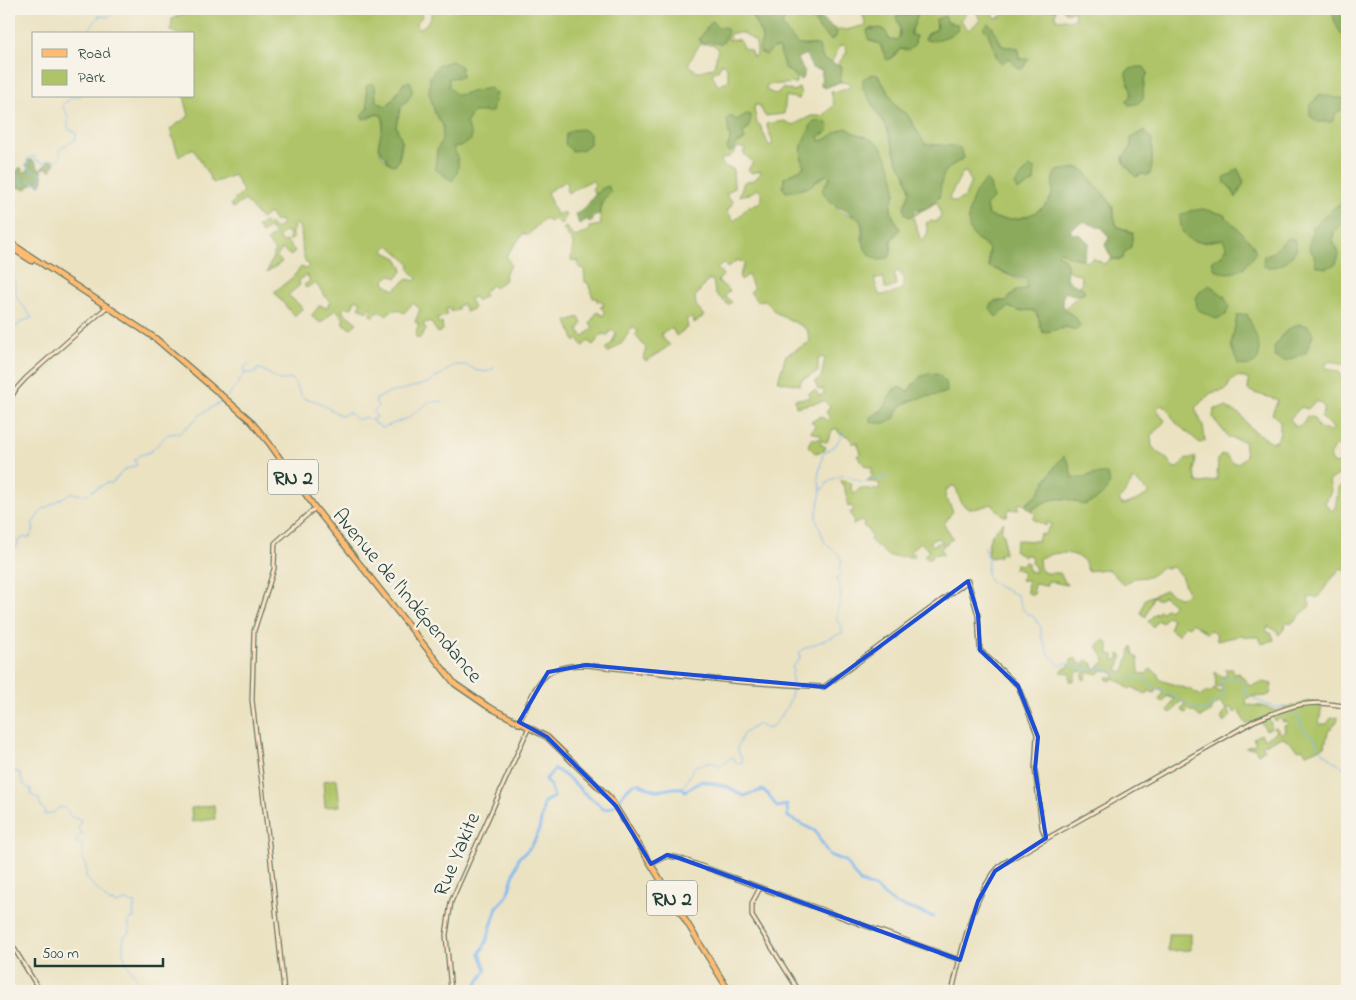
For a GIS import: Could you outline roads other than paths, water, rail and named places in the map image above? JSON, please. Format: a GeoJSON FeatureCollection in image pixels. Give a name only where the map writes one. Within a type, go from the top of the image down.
{"type":"FeatureCollection","features":[{"type":"Feature","properties":{"kind":"main road","name":"Avenue de l'Indépendance"},"geometry":{"type":"LineString","coordinates":[[9,242],[51,271]]}},
{"type":"Feature","properties":{"kind":"main road","name":"Avenue de l'Indépendance"},"geometry":{"type":"LineString","coordinates":[[9,246],[108,306],[155,338],[238,409],[269,443],[315,508],[455,684],[472,698],[552,742],[587,774],[615,804],[729,991]]}},
{"type":"Feature","properties":{"kind":"street"},"geometry":{"type":"LineString","coordinates":[[9,401],[16,389],[26,378],[108,306]]}},
{"type":"Feature","properties":{"kind":"street"},"geometry":{"type":"LineString","coordinates":[[284,991],[270,845],[252,700],[253,638],[274,569],[275,543],[315,508]]}},
{"type":"Feature","properties":{"kind":"street"},"geometry":{"type":"LineString","coordinates":[[518,723],[544,676],[553,669],[563,666],[586,665],[741,682],[824,688],[968,581],[978,615],[980,650],[1018,686],[1038,737],[1036,769],[1042,828],[1046,838]]}},
{"type":"Feature","properties":{"kind":"street"},"geometry":{"type":"LineString","coordinates":[[952,991],[978,902],[995,871],[1009,860],[1254,721],[1286,708],[1312,702],[1327,702],[1347,707]]}},
{"type":"Feature","properties":{"kind":"street","name":"Rue Yakite"},"geometry":{"type":"LineString","coordinates":[[450,991],[446,935],[451,902],[530,729]]}},
{"type":"Feature","properties":{"kind":"street"},"geometry":{"type":"LineString","coordinates":[[651,864],[670,856],[960,960]]}},
{"type":"Feature","properties":{"kind":"street"},"geometry":{"type":"LineString","coordinates":[[760,888],[752,903],[752,916],[799,991]]}},
{"type":"Feature","properties":{"kind":"street"},"geometry":{"type":"LineString","coordinates":[[9,940],[40,991]]}},
{"type":"Feature","properties":{"kind":"waterway"},"geometry":{"type":"LineString","coordinates":[[84,32],[84,30],[88,31],[99,16],[109,17],[113,9]]}},
{"type":"Feature","properties":{"kind":"waterway"},"geometry":{"type":"LineString","coordinates":[[9,214],[17,203],[10,179],[17,174],[24,185],[29,180],[38,184],[42,180],[40,174],[28,168],[27,159],[34,156],[36,160],[43,163],[48,160],[58,160],[61,155],[59,150],[76,139],[76,133],[68,129],[68,116],[62,105],[71,98]]}},
{"type":"Feature","properties":{"kind":"waterway"},"geometry":{"type":"LineString","coordinates":[[9,270],[14,274],[15,294],[32,318],[20,322],[17,327],[9,326]]}},
{"type":"Feature","properties":{"kind":"waterway"},"geometry":{"type":"LineString","coordinates":[[227,397],[244,375],[245,367],[249,363]]}},
{"type":"Feature","properties":{"kind":"waterway"},"geometry":{"type":"LineString","coordinates":[[371,420],[377,417],[373,412],[378,407],[375,400],[386,394],[428,383],[455,365],[466,365],[474,369]]}},
{"type":"Feature","properties":{"kind":"waterway"},"geometry":{"type":"LineString","coordinates":[[475,370],[486,372],[494,368]]}},
{"type":"Feature","properties":{"kind":"waterway"},"geometry":{"type":"LineString","coordinates":[[245,373],[256,373],[257,369],[261,369],[279,380],[292,379],[303,398],[316,401],[342,416],[349,412],[356,420],[366,417],[382,428],[408,418],[429,402],[443,401]]}},
{"type":"Feature","properties":{"kind":"waterway"},"geometry":{"type":"LineString","coordinates":[[9,551],[14,550],[18,545],[18,541],[25,537],[29,538],[34,529],[32,524],[42,510],[71,493],[84,495],[107,483],[112,483],[124,470],[137,465],[134,460],[140,455],[150,452],[168,434],[180,433],[204,412],[224,400]]}},
{"type":"Feature","properties":{"kind":"waterway"},"geometry":{"type":"LineString","coordinates":[[824,453],[835,446],[844,432]]}},
{"type":"Feature","properties":{"kind":"waterway"},"geometry":{"type":"LineString","coordinates":[[792,683],[792,673],[794,671],[792,667],[800,658],[799,653],[803,649],[842,633],[842,625],[838,623],[837,618],[841,592],[836,579],[841,575],[839,569],[842,562],[839,555],[825,543],[816,518],[821,491],[818,477],[823,454]]}},
{"type":"Feature","properties":{"kind":"waterway"},"geometry":{"type":"LineString","coordinates":[[821,491],[830,480],[844,475]]}},
{"type":"Feature","properties":{"kind":"waterway"},"geometry":{"type":"LineString","coordinates":[[847,476],[862,482]]}},
{"type":"Feature","properties":{"kind":"waterway"},"geometry":{"type":"LineString","coordinates":[[864,482],[888,477]]}},
{"type":"Feature","properties":{"kind":"waterway"},"geometry":{"type":"LineString","coordinates":[[984,546],[988,559],[987,575]]}},
{"type":"Feature","properties":{"kind":"waterway"},"geometry":{"type":"LineString","coordinates":[[986,577],[997,586],[1017,595],[1022,608],[1028,615],[1032,615],[1041,627],[1041,636],[1047,651],[1061,666],[1065,663],[1083,669],[1106,668],[1107,671],[1113,671],[1129,680],[1134,677],[1147,680],[1152,687],[1166,692],[1186,704],[1208,710],[1210,705],[1223,697],[1225,691],[1220,684],[1222,679],[1237,678],[1243,683],[1245,693],[1254,699],[1270,706],[1286,707]]}},
{"type":"Feature","properties":{"kind":"waterway"},"geometry":{"type":"LineString","coordinates":[[683,788],[695,766],[713,762],[720,767],[733,757],[736,763],[743,762],[737,748],[743,734],[758,724],[767,729],[771,727],[780,718],[788,705],[792,688]]}},
{"type":"Feature","properties":{"kind":"waterway"},"geometry":{"type":"LineString","coordinates":[[1292,709],[1300,721],[1302,729],[1315,738],[1319,748],[1341,767],[1347,765]]}},
{"type":"Feature","properties":{"kind":"waterway"},"geometry":{"type":"LineString","coordinates":[[9,768],[12,772],[19,772],[24,785],[31,789],[31,795],[39,799],[41,807],[45,810],[44,815],[55,812],[59,807],[65,808],[71,817],[81,820],[78,829],[82,833],[75,841],[82,845],[83,858],[86,864],[86,878],[110,903],[112,901],[116,904],[125,901],[136,903],[133,912],[134,918],[128,921],[130,932],[124,937],[123,946],[129,967],[146,991]]}},
{"type":"Feature","properties":{"kind":"waterway"},"geometry":{"type":"LineString","coordinates":[[472,991],[486,970],[480,953],[486,943],[497,907],[507,896],[519,857],[526,852],[535,840],[544,802],[554,797],[550,785],[545,780],[555,769],[578,786],[603,809],[613,806],[628,788],[635,784],[641,784],[655,790],[683,788],[685,791],[702,781],[728,787],[744,796],[762,790],[768,794],[777,807],[787,805],[788,817],[815,831],[829,855],[845,861],[860,882],[874,887],[895,904],[915,910]]}},
{"type":"Feature","properties":{"kind":"waterway"},"geometry":{"type":"LineString","coordinates":[[917,911],[934,917]]}}]}
